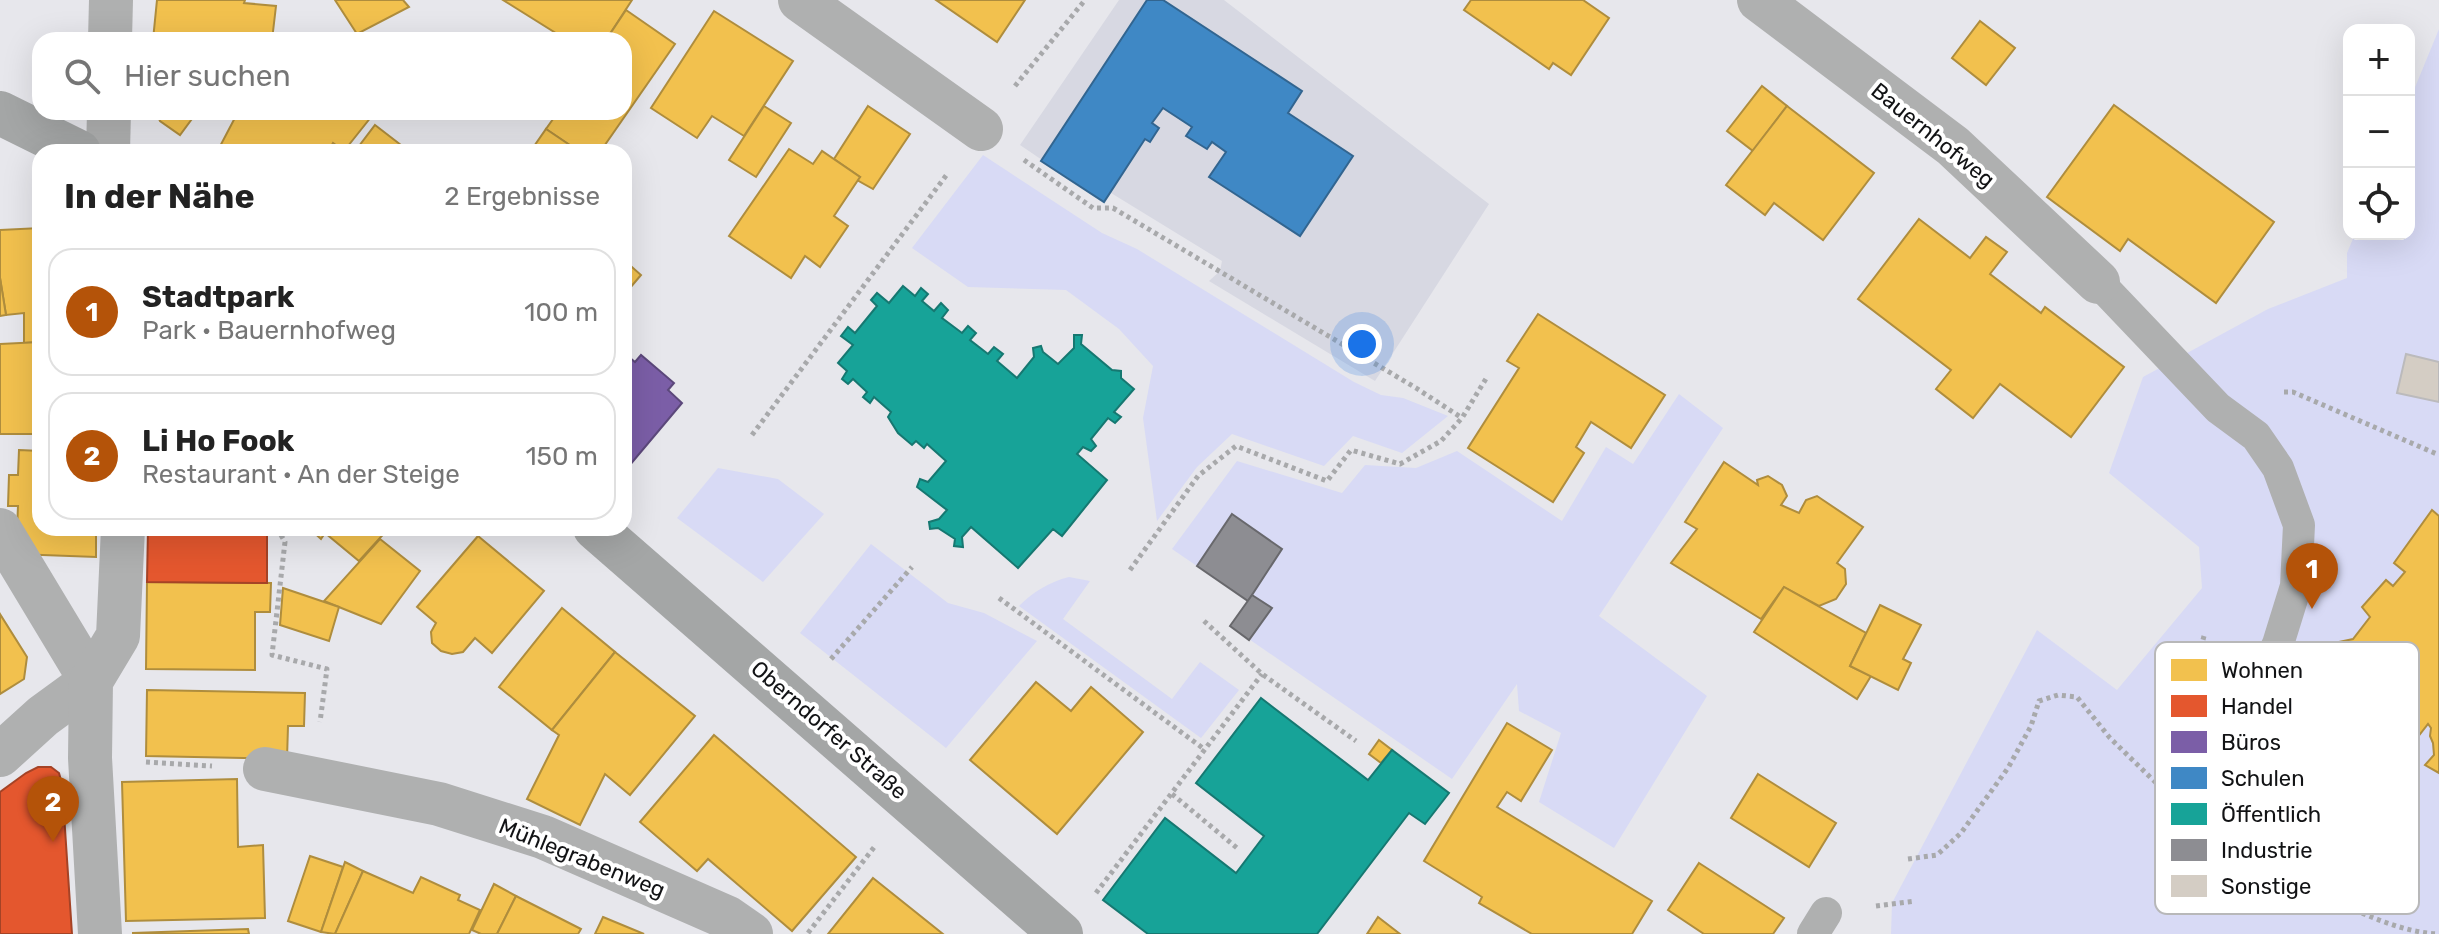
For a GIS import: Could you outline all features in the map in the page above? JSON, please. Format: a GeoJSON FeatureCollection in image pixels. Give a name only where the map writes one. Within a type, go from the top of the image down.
{"type":"FeatureCollection","features":[{"type":"Feature","properties":{"kind":"main road"},"geometry":{"type":"LineString","coordinates":[[0,113],[63,144]]}},
{"type":"Feature","properties":{"kind":"main road","name":"Oberndorfer Straße"},"geometry":{"type":"LineString","coordinates":[[604,536],[1061,934]]}},
{"type":"Feature","properties":{"kind":"street"},"geometry":{"type":"LineString","coordinates":[[110,32],[111,0]]}},
{"type":"Feature","properties":{"kind":"street"},"geometry":{"type":"LineString","coordinates":[[800,0],[981,129]]}},
{"type":"Feature","properties":{"kind":"street","name":"Bauernhofweg"},"geometry":{"type":"LineString","coordinates":[[1759,0],[1953,146],[2098,282]]}},
{"type":"Feature","properties":{"kind":"street"},"geometry":{"type":"LineString","coordinates":[[108,144],[109,120]]}},
{"type":"Feature","properties":{"kind":"street"},"geometry":{"type":"LineString","coordinates":[[0,530],[91,681],[90,758],[100,934]]}},
{"type":"Feature","properties":{"kind":"street"},"geometry":{"type":"LineString","coordinates":[[0,755],[43,716],[91,681],[118,636],[123,536]]}},
{"type":"Feature","properties":{"kind":"street","name":"Mühlegrabenweg"},"geometry":{"type":"LineString","coordinates":[[265,769],[439,804],[543,837],[728,918],[751,934]]}},
{"type":"Feature","properties":{"kind":"lane"},"geometry":{"type":"LineString","coordinates":[[2098,282],[2218,408],[2256,436],[2278,468],[2299,525],[2296,586],[2279,642]]}},
{"type":"Feature","properties":{"kind":"path"},"geometry":{"type":"LineString","coordinates":[[752,435],[981,129],[1085,0]]}},
{"type":"Feature","properties":{"kind":"path"},"geometry":{"type":"LineString","coordinates":[[981,129],[1093,208],[1113,208],[1462,418]]}},
{"type":"Feature","properties":{"kind":"path"},"geometry":{"type":"LineString","coordinates":[[1130,570],[1198,476],[1236,446],[1327,481],[1351,450],[1400,464],[1441,441],[1462,418],[1487,377]]}},
{"type":"Feature","properties":{"kind":"path"},"geometry":{"type":"LineString","coordinates":[[2218,408],[2257,392],[2293,392],[2439,455]]}},
{"type":"Feature","properties":{"kind":"path"},"geometry":{"type":"LineString","coordinates":[[282,536],[285,542],[272,655],[327,669],[313,778]]}},
{"type":"Feature","properties":{"kind":"path"},"geometry":{"type":"LineString","coordinates":[[869,616],[912,567]]}},
{"type":"Feature","properties":{"kind":"path"},"geometry":{"type":"LineString","coordinates":[[999,598],[1204,749]]}},
{"type":"Feature","properties":{"kind":"path"},"geometry":{"type":"LineString","coordinates":[[1204,621],[1262,674],[1356,741]]}},
{"type":"Feature","properties":{"kind":"path"},"geometry":{"type":"LineString","coordinates":[[2202,642],[2204,636]]}},
{"type":"Feature","properties":{"kind":"path"},"geometry":{"type":"LineString","coordinates":[[1093,897],[1262,674]]}},
{"type":"Feature","properties":{"kind":"path"},"geometry":{"type":"LineString","coordinates":[[1908,859],[1937,855],[1961,833],[2008,768],[2031,726],[2039,701],[2058,695],[2077,697],[2110,738],[2155,782]]}},
{"type":"Feature","properties":{"kind":"path"},"geometry":{"type":"LineString","coordinates":[[131,761],[265,769]]}},
{"type":"Feature","properties":{"kind":"path"},"geometry":{"type":"LineString","coordinates":[[1172,794],[1237,848]]}},
{"type":"Feature","properties":{"kind":"path"},"geometry":{"type":"LineString","coordinates":[[807,934],[910,801]]}},
{"type":"Feature","properties":{"kind":"path"},"geometry":{"type":"LineString","coordinates":[[2362,914],[2425,934],[2439,934]]}},
{"type":"Feature","properties":{"kind":"shaded area"},"geometry":{"type":"Polygon","coordinates":[[[1119,0],[1224,0],[1489,204],[1375,381],[1209,281],[1220,271],[1222,261],[1111,193],[1104,202],[1020,145],[1119,0]]]}},
{"type":"Feature","properties":{"kind":"shaded area"},"geometry":{"type":"Polygon","coordinates":[[[2439,29],[2439,934],[1891,934],[1892,903],[2037,630],[2117,690],[2155,644],[2155,914],[2419,914],[2419,642],[2157,642],[2202,588],[2199,547],[2109,473],[2143,377],[2268,309],[2347,278],[2347,253],[2352,240],[2415,240],[2415,87],[2439,29]]]}},
{"type":"Feature","properties":{"kind":"shaded area"},"geometry":{"type":"Polygon","coordinates":[[[983,155],[1102,233],[1137,249],[1354,382],[1381,395],[1403,398],[1448,416],[1402,453],[1353,436],[1324,466],[1232,434],[1197,467],[1157,521],[1143,418],[1153,366],[1119,329],[1066,290],[968,287],[912,248],[983,155]]]}},
{"type":"Feature","properties":{"kind":"shaded area"},"geometry":{"type":"Polygon","coordinates":[[[1679,394],[1723,428],[1599,616],[1707,696],[1614,848],[1539,802],[1561,733],[1519,711],[1517,684],[1452,779],[1230,626],[1248,601],[1172,549],[1237,461],[1342,493],[1365,465],[1416,468],[1457,451],[1562,521],[1606,447],[1633,464],[1679,394]]]}},
{"type":"Feature","properties":{"kind":"shaded area"},"geometry":{"type":"Polygon","coordinates":[[[718,468],[778,479],[824,514],[763,582],[677,518],[718,468]]]}},
{"type":"Feature","properties":{"kind":"shaded area"},"geometry":{"type":"Polygon","coordinates":[[[871,544],[948,603],[984,613],[1037,641],[946,748],[800,633],[871,544]]]}},
{"type":"Feature","properties":{"kind":"shaded area"},"geometry":{"type":"Polygon","coordinates":[[[1069,577],[1090,581],[1063,619],[1172,699],[1200,662],[1239,690],[1201,738],[1019,606],[1042,588],[1069,577]]]}},
{"type":"Feature","properties":{"kind":"building: Wohnen"},"geometry":{"type":"Polygon","coordinates":[[[157,0],[245,0],[244,3],[276,6],[273,32],[154,32],[157,0]]]}},
{"type":"Feature","properties":{"kind":"building: Wohnen"},"geometry":{"type":"Polygon","coordinates":[[[335,0],[403,0],[409,7],[361,32],[356,32],[335,0]]]}},
{"type":"Feature","properties":{"kind":"building: Wohnen"},"geometry":{"type":"Polygon","coordinates":[[[503,0],[632,0],[611,32],[554,32],[503,0]]]}},
{"type":"Feature","properties":{"kind":"building: Wohnen"},"geometry":{"type":"Polygon","coordinates":[[[936,0],[1025,0],[997,42],[936,0]]]}},
{"type":"Feature","properties":{"kind":"building: Wohnen"},"geometry":{"type":"Polygon","coordinates":[[[1471,0],[1583,0],[1609,18],[1571,75],[1553,63],[1549,69],[1464,10],[1471,0]]]}},
{"type":"Feature","properties":{"kind":"building: Wohnen"},"geometry":{"type":"Polygon","coordinates":[[[626,10],[675,44],[632,106],[632,32],[611,32],[626,10]]]}},
{"type":"Feature","properties":{"kind":"building: Wohnen"},"geometry":{"type":"Polygon","coordinates":[[[714,11],[793,61],[744,136],[712,116],[697,138],[651,108],[714,11]]]}},
{"type":"Feature","properties":{"kind":"building: Wohnen"},"geometry":{"type":"Polygon","coordinates":[[[1980,21],[2015,48],[1986,85],[1952,58],[1980,21]]]}},
{"type":"Feature","properties":{"kind":"building: Wohnen"},"geometry":{"type":"Polygon","coordinates":[[[1762,86],[1787,106],[1753,151],[1727,131],[1762,86]]]}},
{"type":"Feature","properties":{"kind":"building: Wohnen"},"geometry":{"type":"Polygon","coordinates":[[[2114,105],[2274,222],[2216,303],[2128,239],[2120,251],[2047,197],[2114,105]]]}},
{"type":"Feature","properties":{"kind":"building: Wohnen"},"geometry":{"type":"Polygon","coordinates":[[[764,106],[791,123],[756,177],[729,160],[764,106]]]}},
{"type":"Feature","properties":{"kind":"building: Wohnen"},"geometry":{"type":"Polygon","coordinates":[[[868,106],[910,134],[873,189],[857,180],[860,177],[834,159],[868,106]]]}},
{"type":"Feature","properties":{"kind":"building: Wohnen"},"geometry":{"type":"Polygon","coordinates":[[[1787,106],[1874,173],[1823,240],[1774,203],[1765,215],[1726,185],[1787,106]]]}},
{"type":"Feature","properties":{"kind":"building: Wohnen"},"geometry":{"type":"Polygon","coordinates":[[[160,120],[191,120],[180,135],[160,120]]]}},
{"type":"Feature","properties":{"kind":"building: Wohnen"},"geometry":{"type":"Polygon","coordinates":[[[234,120],[369,120],[350,144],[221,144],[234,120]]]}},
{"type":"Feature","properties":{"kind":"building: Wohnen"},"geometry":{"type":"Polygon","coordinates":[[[552,120],[622,120],[606,144],[568,144],[546,129],[552,120]]]}},
{"type":"Feature","properties":{"kind":"building: Wohnen"},"geometry":{"type":"Polygon","coordinates":[[[375,125],[400,144],[361,144],[375,125]]]}},
{"type":"Feature","properties":{"kind":"building: Wohnen"},"geometry":{"type":"Polygon","coordinates":[[[546,129],[568,144],[536,144],[546,129]]]}},
{"type":"Feature","properties":{"kind":"building: Wohnen"},"geometry":{"type":"Polygon","coordinates":[[[789,149],[813,164],[822,151],[860,177],[834,216],[848,226],[820,267],[805,256],[791,278],[729,236],[789,149]]]}},
{"type":"Feature","properties":{"kind":"building: Wohnen"},"geometry":{"type":"Polygon","coordinates":[[[1919,219],[1970,258],[1986,237],[2007,252],[1990,274],[2041,313],[2045,307],[2124,367],[2071,437],[2000,384],[1973,418],[1936,389],[1951,370],[1858,299],[1919,219]]]}},
{"type":"Feature","properties":{"kind":"building: Wohnen"},"geometry":{"type":"Polygon","coordinates":[[[32,228],[32,342],[24,343],[24,313],[6,315],[0,278],[0,230],[32,228]]]}},
{"type":"Feature","properties":{"kind":"building: Wohnen"},"geometry":{"type":"Polygon","coordinates":[[[632,267],[641,275],[632,286],[632,267]]]}},
{"type":"Feature","properties":{"kind":"building: Wohnen"},"geometry":{"type":"Polygon","coordinates":[[[0,278],[6,315],[0,316],[0,278]]]}},
{"type":"Feature","properties":{"kind":"building: Wohnen"},"geometry":{"type":"Polygon","coordinates":[[[1538,314],[1665,395],[1631,448],[1591,422],[1576,447],[1584,453],[1553,502],[1468,448],[1519,368],[1507,361],[1538,314]]]}},
{"type":"Feature","properties":{"kind":"building: Wohnen"},"geometry":{"type":"Polygon","coordinates":[[[32,342],[32,434],[0,434],[0,344],[32,342]]]}},
{"type":"Feature","properties":{"kind":"building: Wohnen"},"geometry":{"type":"Polygon","coordinates":[[[19,450],[32,451],[32,536],[96,536],[96,557],[16,554],[18,506],[8,506],[9,475],[18,475],[19,450]]]}},
{"type":"Feature","properties":{"kind":"building: Wohnen"},"geometry":{"type":"Polygon","coordinates":[[[1724,462],[1758,485],[1757,480],[1768,476],[1782,485],[1787,496],[1781,505],[1799,513],[1806,500],[1817,496],[1863,527],[1837,563],[1845,569],[1846,584],[1836,599],[1819,606],[1784,587],[1761,619],[1671,563],[1697,529],[1685,522],[1724,462]]]}},
{"type":"Feature","properties":{"kind":"building: Wohnen"},"geometry":{"type":"Polygon","coordinates":[[[2432,510],[2439,516],[2439,773],[2425,765],[2434,755],[2428,724],[2419,736],[2419,642],[2339,642],[2353,639],[2370,617],[2362,607],[2386,580],[2393,586],[2405,572],[2394,563],[2432,510]]]}},
{"type":"Feature","properties":{"kind":"building: Wohnen"},"geometry":{"type":"Polygon","coordinates":[[[329,536],[382,536],[359,561],[329,536]]]}},
{"type":"Feature","properties":{"kind":"building: Wohnen"},"geometry":{"type":"Polygon","coordinates":[[[478,536],[544,591],[492,653],[475,638],[463,652],[452,654],[441,651],[432,643],[431,632],[436,623],[417,607],[478,536]]]}},
{"type":"Feature","properties":{"kind":"building: Wohnen"},"geometry":{"type":"Polygon","coordinates":[[[380,539],[420,571],[381,624],[324,601],[380,539]]]}},
{"type":"Feature","properties":{"kind":"building: Wohnen"},"geometry":{"type":"Polygon","coordinates":[[[147,582],[271,583],[270,612],[255,612],[255,670],[146,669],[147,582]]]}},
{"type":"Feature","properties":{"kind":"building: Wohnen"},"geometry":{"type":"Polygon","coordinates":[[[1784,587],[1866,633],[1850,666],[1871,676],[1857,699],[1754,632],[1784,587]]]}},
{"type":"Feature","properties":{"kind":"building: Wohnen"},"geometry":{"type":"Polygon","coordinates":[[[283,588],[339,607],[329,641],[280,625],[283,588]]]}},
{"type":"Feature","properties":{"kind":"building: Wohnen"},"geometry":{"type":"Polygon","coordinates":[[[1880,605],[1921,625],[1903,659],[1911,663],[1898,690],[1850,666],[1880,605]]]}},
{"type":"Feature","properties":{"kind":"building: Wohnen"},"geometry":{"type":"Polygon","coordinates":[[[562,608],[615,652],[552,730],[499,687],[562,608]]]}},
{"type":"Feature","properties":{"kind":"building: Wohnen"},"geometry":{"type":"Polygon","coordinates":[[[0,614],[27,657],[24,679],[0,694],[0,614]]]}},
{"type":"Feature","properties":{"kind":"building: Wohnen"},"geometry":{"type":"Polygon","coordinates":[[[615,652],[695,716],[630,795],[605,774],[580,825],[527,799],[559,735],[552,730],[615,652]]]}},
{"type":"Feature","properties":{"kind":"building: Wohnen"},"geometry":{"type":"Polygon","coordinates":[[[1036,682],[1071,711],[1091,687],[1143,732],[1057,834],[970,760],[1036,682]]]}},
{"type":"Feature","properties":{"kind":"building: Wohnen"},"geometry":{"type":"Polygon","coordinates":[[[147,690],[305,693],[304,726],[288,726],[287,759],[146,756],[147,690]]]}},
{"type":"Feature","properties":{"kind":"building: Wohnen"},"geometry":{"type":"Polygon","coordinates":[[[1507,723],[1552,750],[1521,801],[1507,792],[1497,807],[1652,901],[1632,934],[1532,934],[1479,903],[1482,897],[1424,861],[1507,723]]]}},
{"type":"Feature","properties":{"kind":"building: Wohnen"},"geometry":{"type":"Polygon","coordinates":[[[714,735],[856,857],[792,931],[708,859],[697,871],[640,822],[714,735]]]}},
{"type":"Feature","properties":{"kind":"building: Wohnen"},"geometry":{"type":"Polygon","coordinates":[[[1379,740],[1392,750],[1381,763],[1369,754],[1379,740]]]}},
{"type":"Feature","properties":{"kind":"building: Wohnen"},"geometry":{"type":"Polygon","coordinates":[[[1758,774],[1836,823],[1809,867],[1731,818],[1758,774]]]}},
{"type":"Feature","properties":{"kind":"building: Wohnen"},"geometry":{"type":"Polygon","coordinates":[[[237,779],[238,847],[263,845],[265,918],[126,921],[122,782],[237,779]]]}},
{"type":"Feature","properties":{"kind":"building: Wohnen"},"geometry":{"type":"Polygon","coordinates":[[[310,856],[343,867],[321,932],[288,921],[310,856]]]}},
{"type":"Feature","properties":{"kind":"building: Wohnen"},"geometry":{"type":"Polygon","coordinates":[[[345,862],[363,871],[335,934],[321,932],[345,862]]]}},
{"type":"Feature","properties":{"kind":"building: Wohnen"},"geometry":{"type":"Polygon","coordinates":[[[1699,863],[1784,918],[1773,934],[1704,934],[1668,910],[1699,863]]]}},
{"type":"Feature","properties":{"kind":"building: Wohnen"},"geometry":{"type":"Polygon","coordinates":[[[363,871],[413,893],[421,877],[460,895],[458,900],[480,910],[469,934],[335,934],[363,871]]]}},
{"type":"Feature","properties":{"kind":"building: Wohnen"},"geometry":{"type":"Polygon","coordinates":[[[873,878],[943,934],[828,934],[873,878]]]}},
{"type":"Feature","properties":{"kind":"building: Wohnen"},"geometry":{"type":"Polygon","coordinates":[[[494,884],[516,896],[497,934],[481,934],[472,930],[494,884]]]}},
{"type":"Feature","properties":{"kind":"building: Wohnen"},"geometry":{"type":"Polygon","coordinates":[[[516,896],[581,929],[578,934],[497,934],[516,896]]]}},
{"type":"Feature","properties":{"kind":"building: Wohnen"},"geometry":{"type":"Polygon","coordinates":[[[603,917],[644,934],[595,934],[603,917]]]}},
{"type":"Feature","properties":{"kind":"building: Wohnen"},"geometry":{"type":"Polygon","coordinates":[[[1378,917],[1400,934],[1367,934],[1378,917]]]}},
{"type":"Feature","properties":{"kind":"building: Wohnen"},"geometry":{"type":"Polygon","coordinates":[[[248,929],[249,934],[133,934],[133,933],[248,929]]]}},
{"type":"Feature","properties":{"kind":"building: Handel"},"geometry":{"type":"Polygon","coordinates":[[[148,536],[267,536],[267,583],[147,582],[148,536]]]}},
{"type":"Feature","properties":{"kind":"building: Handel"},"geometry":{"type":"Polygon","coordinates":[[[38,767],[51,767],[59,773],[62,784],[72,934],[0,934],[0,792],[38,767]]]}},
{"type":"Feature","properties":{"kind":"building: Büros"},"geometry":{"type":"Polygon","coordinates":[[[641,355],[674,383],[668,390],[682,403],[632,462],[632,360],[635,362],[641,355]]]}},
{"type":"Feature","properties":{"kind":"building: Schulen"},"geometry":{"type":"Polygon","coordinates":[[[1147,0],[1163,0],[1302,91],[1288,113],[1353,156],[1300,236],[1209,177],[1226,152],[1212,142],[1207,149],[1186,136],[1192,127],[1163,108],[1152,123],[1159,128],[1150,142],[1145,139],[1104,202],[1041,161],[1147,0]]]}},
{"type":"Feature","properties":{"kind":"building: Öffentlich"},"geometry":{"type":"Polygon","coordinates":[[[903,286],[915,296],[921,288],[928,294],[922,301],[934,311],[941,303],[948,310],[942,318],[962,333],[968,326],[976,333],[970,340],[988,354],[994,347],[1003,354],[997,361],[1017,378],[1034,357],[1033,348],[1041,346],[1043,352],[1058,364],[1074,348],[1074,335],[1082,335],[1081,344],[1112,370],[1121,371],[1121,378],[1134,389],[1114,412],[1121,417],[1115,423],[1108,418],[1091,439],[1096,446],[1091,451],[1083,447],[1077,454],[1107,480],[1062,536],[1053,529],[1018,568],[971,527],[962,537],[963,547],[954,546],[955,539],[938,528],[930,529],[929,522],[939,519],[947,510],[917,487],[920,479],[928,482],[946,461],[927,444],[924,448],[916,441],[912,445],[898,433],[888,417],[891,412],[874,397],[870,403],[863,397],[867,392],[853,379],[848,384],[842,379],[847,371],[838,363],[853,345],[841,336],[848,327],[855,333],[877,306],[871,300],[877,293],[889,303],[903,286]]]}},
{"type":"Feature","properties":{"kind":"building: Öffentlich"},"geometry":{"type":"Polygon","coordinates":[[[1261,698],[1368,780],[1392,750],[1449,793],[1425,824],[1409,813],[1317,934],[1148,934],[1103,900],[1165,818],[1236,873],[1264,836],[1196,783],[1261,698]]]}},
{"type":"Feature","properties":{"kind":"building: Industrie"},"geometry":{"type":"Polygon","coordinates":[[[1232,514],[1282,549],[1248,601],[1197,566],[1232,514]]]}},
{"type":"Feature","properties":{"kind":"building: Industrie"},"geometry":{"type":"Polygon","coordinates":[[[1252,595],[1272,608],[1249,640],[1230,626],[1252,595]]]}},
{"type":"Feature","properties":{"kind":"building: Sonstige"},"geometry":{"type":"Polygon","coordinates":[[[2406,354],[2439,362],[2439,402],[2397,393],[2406,354]]]}},
{"type":"Feature","properties":{"kind":"place","name":"Stadtpark"},"geometry":{"type":"Point","coordinates":[2312,609]}},
{"type":"Feature","properties":{"kind":"place","name":"Li Ho Fook"},"geometry":{"type":"Point","coordinates":[53,842]}}]}
